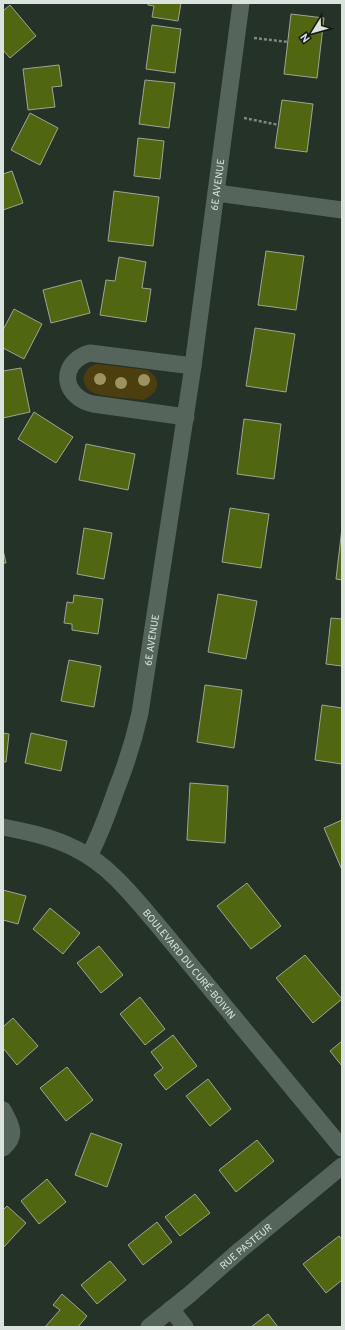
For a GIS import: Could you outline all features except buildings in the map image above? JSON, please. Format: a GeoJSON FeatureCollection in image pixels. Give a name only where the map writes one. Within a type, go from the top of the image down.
{"type":"FeatureCollection","features":[{"type":"Feature","properties":{"kind":"street","name":"6E AVENUE"},"geometry":{"type":"LineString","coordinates":[[89,856],[103,827],[135,736],[140,714],[194,366],[241,3]]}},
{"type":"Feature","properties":{"kind":"street"},"geometry":{"type":"LineString","coordinates":[[216,193],[342,210]]}},
{"type":"Feature","properties":{"kind":"street"},"geometry":{"type":"LineString","coordinates":[[186,417],[85,402],[79,398],[70,387],[68,376],[69,368],[72,362],[80,356],[90,353],[194,366]]}},
{"type":"Feature","properties":{"kind":"street","name":"BOULEVARD DU CURÉ-BOIVIN"},"geometry":{"type":"LineString","coordinates":[[3,827],[58,841],[76,848],[105,868],[156,923],[342,1148]]}},
{"type":"Feature","properties":{"kind":"street"},"geometry":{"type":"LineString","coordinates":[[3,1110],[12,1132],[10,1141],[3,1148]]}},
{"type":"Feature","properties":{"kind":"street","name":"RUE PASTEUR"},"geometry":{"type":"LineString","coordinates":[[149,1327],[342,1166]]}},
{"type":"Feature","properties":{"kind":"street"},"geometry":{"type":"LineString","coordinates":[[171,1309],[184,1327]]}},
{"type":"Feature","properties":{"kind":"path"},"geometry":{"type":"LineString","coordinates":[[252,38],[288,42]]}},
{"type":"Feature","properties":{"kind":"path"},"geometry":{"type":"LineString","coordinates":[[243,118],[278,125]]}},
{"type":"Feature","properties":{"kind":"shaded area"},"geometry":{"type":"Polygon","coordinates":[[[97,364],[147,370],[152,374],[157,382],[156,390],[153,394],[143,400],[94,393],[86,386],[84,378],[87,370],[97,364]]]}}]}
